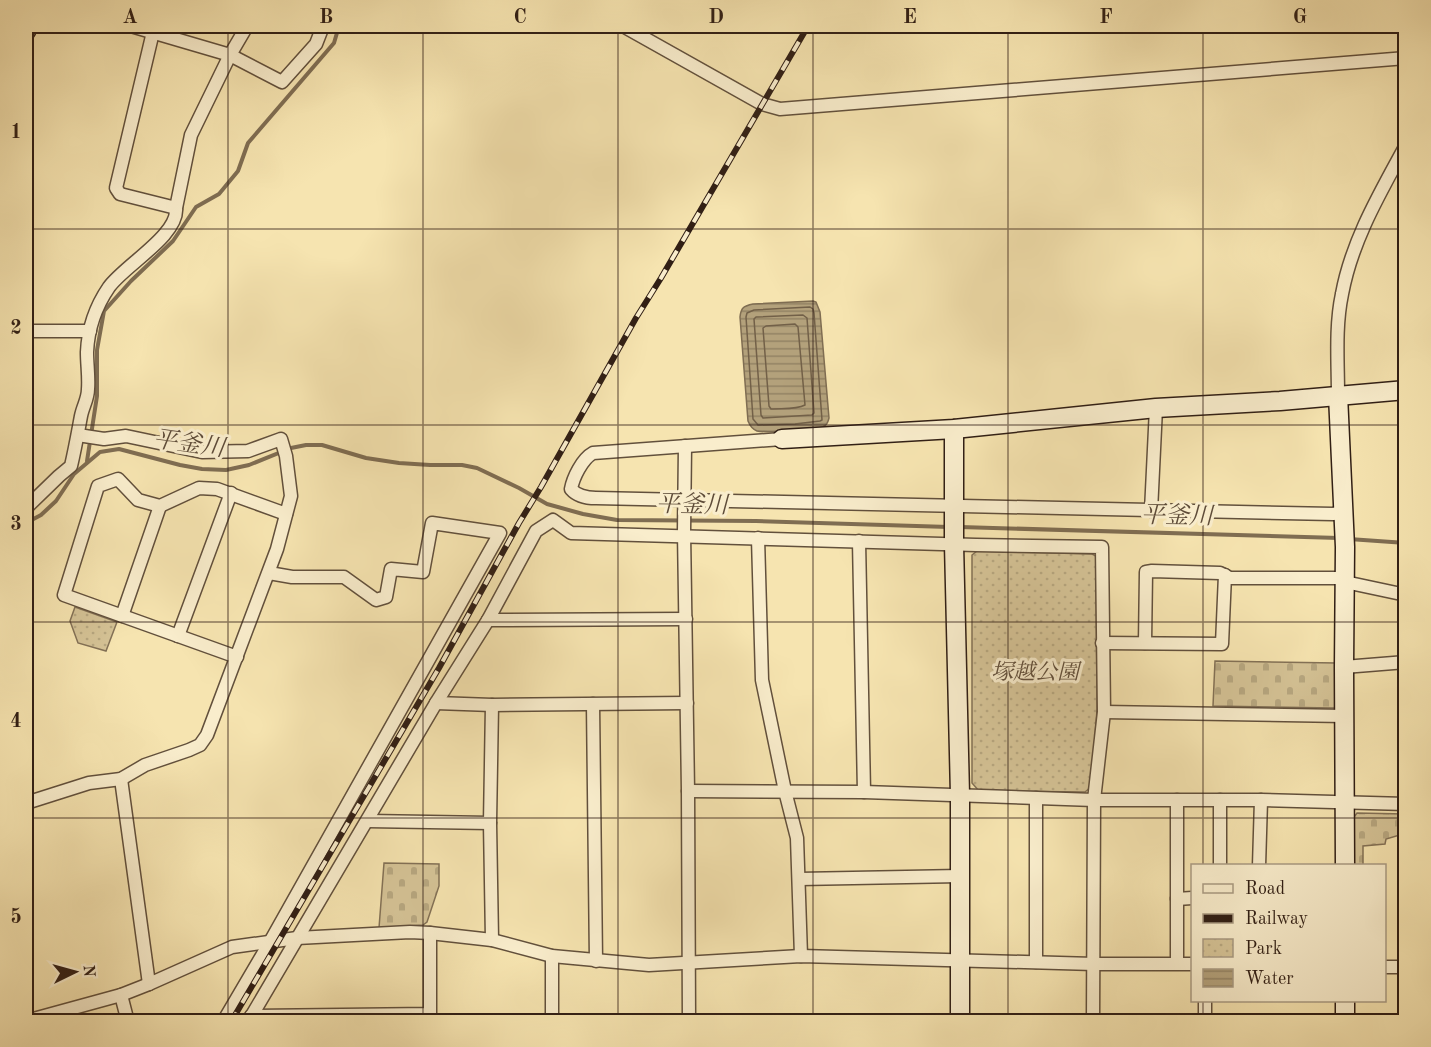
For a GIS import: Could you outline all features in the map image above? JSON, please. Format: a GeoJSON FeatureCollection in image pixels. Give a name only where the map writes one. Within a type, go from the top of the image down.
{"type":"FeatureCollection","features":[{"type":"Feature","properties":{"kind":"street"},"geometry":{"type":"LineString","coordinates":[[26,31],[28,26]]}},
{"type":"Feature","properties":{"kind":"street"},"geometry":{"type":"LineString","coordinates":[[131,26],[230,56],[282,82],[316,44],[323,26]]}},
{"type":"Feature","properties":{"kind":"street"},"geometry":{"type":"LineString","coordinates":[[26,508],[71,466],[81,412],[86,402],[87,352],[90,331],[97,309],[110,286],[165,235],[177,216],[176,208],[191,135],[247,26]]}},
{"type":"Feature","properties":{"kind":"street"},"geometry":{"type":"LineString","coordinates":[[623,26],[762,104],[780,109],[1406,58]]}},
{"type":"Feature","properties":{"kind":"street"},"geometry":{"type":"LineString","coordinates":[[153,32],[117,188],[120,194],[176,208]]}},
{"type":"Feature","properties":{"kind":"street"},"geometry":{"type":"LineString","coordinates":[[1345,864],[1345,547],[1338,395],[1340,306],[1344,282],[1363,226],[1406,146]]}},
{"type":"Feature","properties":{"kind":"street"},"geometry":{"type":"LineString","coordinates":[[26,331],[90,331]]}},
{"type":"Feature","properties":{"kind":"street"},"geometry":{"type":"LineString","coordinates":[[1344,519],[1333,514],[954,510],[589,498],[571,489],[585,459],[593,453],[954,429],[1156,408],[1280,401],[1406,390]]}},
{"type":"Feature","properties":{"kind":"street"},"geometry":{"type":"LineString","coordinates":[[1151,511],[1156,408]]}},
{"type":"Feature","properties":{"kind":"street"},"geometry":{"type":"LineString","coordinates":[[954,429],[954,541],[960,795],[960,1022]]}},
{"type":"Feature","properties":{"kind":"street"},"geometry":{"type":"LineString","coordinates":[[26,803],[89,783],[121,779],[145,765],[200,745],[207,735],[277,549],[291,496],[286,456],[281,439],[248,451],[202,452],[126,436],[104,439],[78,435]]}},
{"type":"Feature","properties":{"kind":"street"},"geometry":{"type":"LineString","coordinates":[[685,446],[689,1022]]}},
{"type":"Feature","properties":{"kind":"street"},"geometry":{"type":"LineString","coordinates":[[237,657],[64,595],[98,486],[118,479],[138,500],[159,506],[199,488],[217,489],[286,514]]}},
{"type":"Feature","properties":{"kind":"street"},"geometry":{"type":"LineString","coordinates":[[178,636],[231,494]]}},
{"type":"Feature","properties":{"kind":"street"},"geometry":{"type":"LineString","coordinates":[[122,616],[159,506]]}},
{"type":"Feature","properties":{"kind":"street"},"geometry":{"type":"LineString","coordinates":[[250,1019],[436,703],[488,620],[536,531],[553,520],[571,533],[684,534],[859,541],[954,541],[1102,547],[1104,712],[1094,800],[1093,1022]]}},
{"type":"Feature","properties":{"kind":"street"},"geometry":{"type":"LineString","coordinates":[[223,1022],[500,533],[432,523],[423,572],[391,569],[386,597],[376,600],[344,577],[292,578],[268,573]]}},
{"type":"Feature","properties":{"kind":"street"},"geometry":{"type":"LineString","coordinates":[[758,538],[762,680],[797,838],[801,956]]}},
{"type":"Feature","properties":{"kind":"street"},"geometry":{"type":"LineString","coordinates":[[859,541],[864,792]]}},
{"type":"Feature","properties":{"kind":"street"},"geometry":{"type":"LineString","coordinates":[[1144,643],[1146,572],[1220,573],[1230,578],[1345,580],[1406,596]]}},
{"type":"Feature","properties":{"kind":"street"},"geometry":{"type":"LineString","coordinates":[[1102,643],[1222,644],[1225,576]]}},
{"type":"Feature","properties":{"kind":"street"},"geometry":{"type":"LineString","coordinates":[[488,620],[686,619]]}},
{"type":"Feature","properties":{"kind":"street"},"geometry":{"type":"LineString","coordinates":[[1344,667],[1406,662]]}},
{"type":"Feature","properties":{"kind":"street"},"geometry":{"type":"LineString","coordinates":[[436,703],[492,705],[687,703]]}},
{"type":"Feature","properties":{"kind":"street"},"geometry":{"type":"LineString","coordinates":[[593,704],[596,961]]}},
{"type":"Feature","properties":{"kind":"street"},"geometry":{"type":"LineString","coordinates":[[492,705],[489,823],[492,940]]}},
{"type":"Feature","properties":{"kind":"street"},"geometry":{"type":"LineString","coordinates":[[1104,712],[1344,716]]}},
{"type":"Feature","properties":{"kind":"street"},"geometry":{"type":"LineString","coordinates":[[121,779],[149,984]]}},
{"type":"Feature","properties":{"kind":"street"},"geometry":{"type":"LineString","coordinates":[[688,791],[864,792],[1094,800],[1406,804]]}},
{"type":"Feature","properties":{"kind":"street"},"geometry":{"type":"LineString","coordinates":[[1036,798],[1036,962]]}},
{"type":"Feature","properties":{"kind":"street"},"geometry":{"type":"LineString","coordinates":[[1177,800],[1177,963]]}},
{"type":"Feature","properties":{"kind":"street"},"geometry":{"type":"LineString","coordinates":[[1220,800],[1220,864]]}},
{"type":"Feature","properties":{"kind":"street"},"geometry":{"type":"LineString","coordinates":[[1259,864],[1261,801]]}},
{"type":"Feature","properties":{"kind":"street"},"geometry":{"type":"LineString","coordinates":[[368,821],[489,823]]}},
{"type":"Feature","properties":{"kind":"street"},"geometry":{"type":"LineString","coordinates":[[799,879],[960,876]]}},
{"type":"Feature","properties":{"kind":"street"},"geometry":{"type":"LineString","coordinates":[[1177,899],[1191,898]]}},
{"type":"Feature","properties":{"kind":"street"},"geometry":{"type":"LineString","coordinates":[[26,1021],[120,995],[232,947],[297,938],[410,932],[492,940],[552,956],[649,965],[801,956],[1094,964],[1191,964]]}},
{"type":"Feature","properties":{"kind":"street"},"geometry":{"type":"LineString","coordinates":[[250,1019],[430,1014],[430,933]]}},
{"type":"Feature","properties":{"kind":"street"},"geometry":{"type":"LineString","coordinates":[[552,956],[552,1022]]}},
{"type":"Feature","properties":{"kind":"street"},"geometry":{"type":"LineString","coordinates":[[1386,967],[1406,967]]}},
{"type":"Feature","properties":{"kind":"street"},"geometry":{"type":"LineString","coordinates":[[120,995],[128,1022]]}},
{"type":"Feature","properties":{"kind":"street"},"geometry":{"type":"LineString","coordinates":[[1205,1002],[1205,1022]]}},
{"type":"Feature","properties":{"kind":"street"},"geometry":{"type":"LineString","coordinates":[[1345,1002],[1345,1022]]}},
{"type":"Feature","properties":{"kind":"green space","name":"塚越公園"},"geometry":{"type":"Polygon","coordinates":[[[977,551],[1092,554],[1096,556],[1097,710],[1091,787],[1085,792],[979,791],[972,783],[972,555],[977,551]]]}},
{"type":"Feature","properties":{"kind":"green space"},"geometry":{"type":"Polygon","coordinates":[[[75,607],[117,622],[106,651],[78,643],[70,621],[75,607]]]}},
{"type":"Feature","properties":{"kind":"green space"},"geometry":{"type":"Polygon","coordinates":[[[1215,661],[1337,663],[1337,706],[1334,708],[1213,706],[1215,661]]]}},
{"type":"Feature","properties":{"kind":"green space"},"geometry":{"type":"Polygon","coordinates":[[[1357,813],[1405,814],[1405,848],[1403,834],[1386,839],[1385,844],[1363,846],[1363,864],[1353,864],[1354,817],[1357,813]]]}},
{"type":"Feature","properties":{"kind":"green space"},"geometry":{"type":"Polygon","coordinates":[[[384,863],[439,864],[439,886],[427,922],[423,925],[379,928],[384,863]]]}},
{"type":"Feature","properties":{"kind":"water"},"geometry":{"type":"Polygon","coordinates":[[[816,302],[820,312],[828,422],[824,426],[813,429],[757,431],[748,421],[741,311],[745,306],[753,304],[816,302]]]}},
{"type":"Feature","properties":{"kind":"waterway"},"geometry":{"type":"LineString","coordinates":[[87,461],[97,396],[97,350],[104,311],[131,281],[173,241],[196,207],[219,194],[238,171],[248,143],[334,43],[339,26]]}},
{"type":"Feature","properties":{"kind":"waterway","name":"平釜川"},"geometry":{"type":"LineString","coordinates":[[26,523],[41,515],[56,501],[74,474],[100,452],[119,449],[180,465],[226,470],[249,465],[291,448],[322,445],[366,458],[399,463],[462,465],[477,468],[547,504],[617,520],[756,521],[949,527]]}},
{"type":"Feature","properties":{"kind":"waterway","name":"平釜川"},"geometry":{"type":"LineString","coordinates":[[960,527],[1339,538]]}},
{"type":"Feature","properties":{"kind":"waterway","name":"平釜川"},"geometry":{"type":"LineString","coordinates":[[1349,539],[1406,543]]}},
{"type":"Feature","properties":{"kind":"railway"},"geometry":{"type":"LineString","coordinates":[[231,1022],[439,668],[636,318],[808,26]]}}]}
